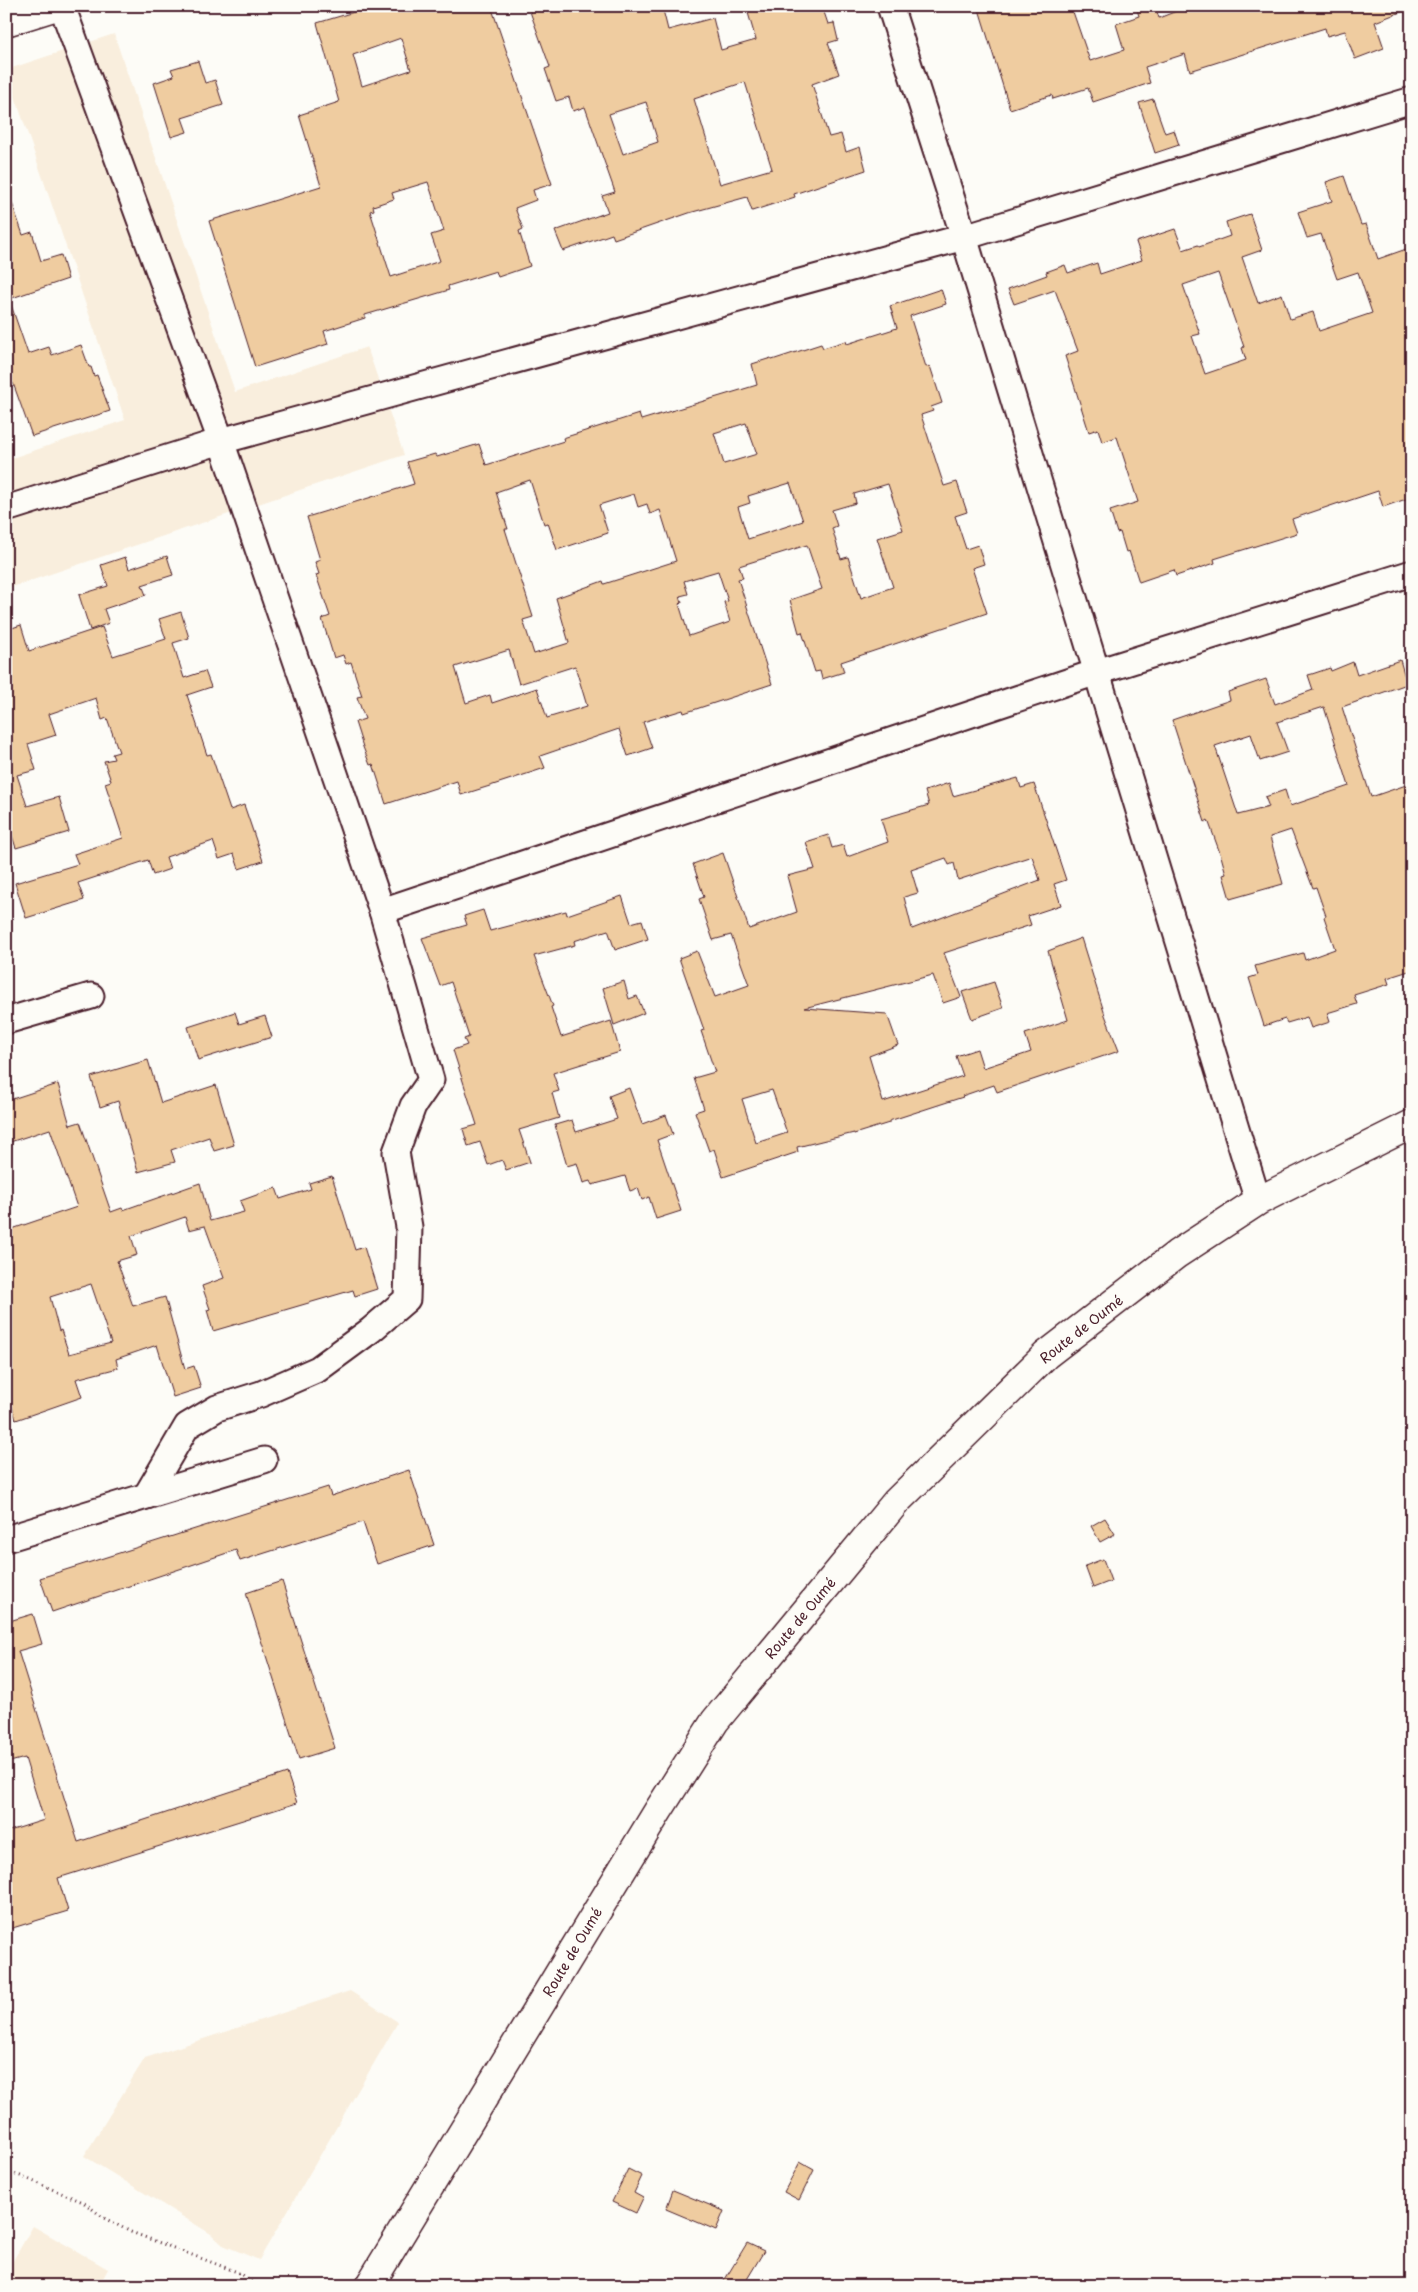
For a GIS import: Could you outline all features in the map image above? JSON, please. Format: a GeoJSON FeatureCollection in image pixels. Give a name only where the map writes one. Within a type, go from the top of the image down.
{"type":"FeatureCollection","features":[{"type":"Feature","properties":{"kind":"main road"},"geometry":{"type":"LineString","coordinates":[[6,22],[57,6]]}},
{"type":"Feature","properties":{"kind":"main road","name":"Route de Oumé"},"geometry":{"type":"LineString","coordinates":[[369,2286],[658,1811],[715,1721],[896,1502],[1046,1355],[1177,1254],[1258,1201],[1412,1124]]}},
{"type":"Feature","properties":{"kind":"street"},"geometry":{"type":"LineString","coordinates":[[62,6],[221,442],[382,911],[431,1080],[412,1106],[396,1152],[409,1227],[407,1299],[318,1370],[261,1394],[217,1408],[187,1426],[146,1496]]}},
{"type":"Feature","properties":{"kind":"street"},"geometry":{"type":"LineString","coordinates":[[890,6],[964,237],[1258,1201]]}},
{"type":"Feature","properties":{"kind":"street"},"geometry":{"type":"LineString","coordinates":[[6,509],[221,442],[964,237],[1412,100]]}},
{"type":"Feature","properties":{"kind":"street"},"geometry":{"type":"LineString","coordinates":[[382,911],[1097,672],[1412,573]]}},
{"type":"Feature","properties":{"kind":"street"},"geometry":{"type":"LineString","coordinates":[[6,1020],[91,996]]}},
{"type":"Feature","properties":{"kind":"street"},"geometry":{"type":"LineString","coordinates":[[6,1539],[264,1460]]}},
{"type":"Feature","properties":{"kind":"path"},"geometry":{"type":"LineString","coordinates":[[6,2170],[83,2202],[104,2218],[131,2232],[240,2273],[257,2286]]}},
{"type":"Feature","properties":{"kind":"shaded area"},"geometry":{"type":"Polygon","coordinates":[[[114,34],[235,392],[367,347],[404,455],[6,589],[6,460],[125,420],[6,70],[114,34]]]}},
{"type":"Feature","properties":{"kind":"shaded area"},"geometry":{"type":"Polygon","coordinates":[[[350,1991],[398,2022],[259,2260],[223,2245],[211,2234],[84,2156],[145,2058],[350,1991]]]}},
{"type":"Feature","properties":{"kind":"shaded area"},"geometry":{"type":"Polygon","coordinates":[[[33,2226],[108,2269],[99,2286],[6,2286],[6,2273],[33,2226]]]}},
{"type":"Feature","properties":{"kind":"building"},"geometry":{"type":"Polygon","coordinates":[[[374,6],[491,6],[552,184],[533,190],[536,200],[515,208],[523,229],[519,231],[530,266],[498,277],[496,271],[448,286],[449,290],[365,315],[365,318],[324,331],[328,344],[255,367],[209,221],[321,186],[299,115],[339,102],[317,23],[374,6]],[[401,38],[353,55],[362,86],[411,70],[401,38]],[[428,182],[392,193],[394,199],[373,206],[374,210],[370,211],[391,277],[440,261],[431,235],[444,231],[428,182]]]}},
{"type":"Feature","properties":{"kind":"building"},"geometry":{"type":"Polygon","coordinates":[[[528,6],[662,6],[668,30],[713,18],[721,50],[756,40],[746,6],[822,6],[828,24],[834,23],[838,40],[828,43],[839,74],[812,84],[829,137],[841,134],[846,152],[860,147],[866,170],[794,194],[795,197],[752,211],[747,197],[689,213],[614,239],[612,234],[563,251],[555,231],[608,212],[602,196],[615,192],[585,107],[573,111],[569,97],[556,101],[545,69],[550,67],[528,6]],[[745,82],[694,99],[720,184],[772,169],[745,82]],[[646,102],[609,114],[623,154],[658,142],[646,102]]]}},
{"type":"Feature","properties":{"kind":"building"},"geometry":{"type":"Polygon","coordinates":[[[978,6],[1071,6],[1090,61],[1124,50],[1116,24],[1139,16],[1136,6],[1155,6],[1159,18],[1189,6],[1411,6],[1411,8],[1375,22],[1384,48],[1355,59],[1345,31],[1327,36],[1325,28],[1190,71],[1185,54],[1145,67],[1150,83],[1093,102],[1088,88],[1053,99],[1052,95],[1010,109],[978,6]]]}},
{"type":"Feature","properties":{"kind":"building"},"geometry":{"type":"Polygon","coordinates":[[[198,61],[205,83],[215,80],[223,105],[182,118],[187,132],[171,137],[154,83],[174,76],[171,69],[198,61]]]}},
{"type":"Feature","properties":{"kind":"building"},"geometry":{"type":"Polygon","coordinates":[[[1153,99],[1165,133],[1174,130],[1179,145],[1155,153],[1139,103],[1153,99]]]}},
{"type":"Feature","properties":{"kind":"building"},"geometry":{"type":"Polygon","coordinates":[[[1344,176],[1361,225],[1366,224],[1378,259],[1412,247],[1412,497],[1383,507],[1378,491],[1339,503],[1292,519],[1297,533],[1214,559],[1215,563],[1176,576],[1174,570],[1139,582],[1129,551],[1126,552],[1120,532],[1117,533],[1110,511],[1138,502],[1117,437],[1102,442],[1098,429],[1089,432],[1065,356],[1078,351],[1055,290],[1014,304],[1008,289],[1047,275],[1046,272],[1065,265],[1068,273],[1097,263],[1100,274],[1142,260],[1136,242],[1175,229],[1183,250],[1198,245],[1199,247],[1230,236],[1226,222],[1250,214],[1262,250],[1242,257],[1258,303],[1282,294],[1290,319],[1313,312],[1319,331],[1372,313],[1358,272],[1337,279],[1321,234],[1307,238],[1298,212],[1332,201],[1326,182],[1344,176]],[[1218,273],[1183,285],[1200,334],[1192,336],[1205,374],[1246,360],[1242,348],[1244,347],[1218,273]]]}},
{"type":"Feature","properties":{"kind":"building"},"geometry":{"type":"Polygon","coordinates":[[[6,194],[9,194],[23,235],[32,232],[41,261],[61,255],[68,279],[9,299],[28,354],[49,347],[52,355],[81,345],[89,367],[91,367],[94,376],[97,375],[110,411],[32,436],[13,383],[6,386],[6,194]]]}},
{"type":"Feature","properties":{"kind":"building"},"geometry":{"type":"Polygon","coordinates":[[[941,289],[946,304],[910,316],[926,367],[930,366],[942,403],[931,407],[933,411],[921,415],[944,486],[957,482],[967,512],[955,516],[966,549],[978,545],[984,564],[972,568],[987,613],[841,662],[844,672],[822,679],[820,671],[815,672],[802,632],[799,633],[790,600],[822,589],[807,545],[739,566],[743,578],[738,579],[772,684],[684,713],[683,710],[643,722],[652,748],[628,756],[619,729],[540,756],[545,768],[493,785],[461,795],[457,781],[386,804],[373,764],[370,765],[355,722],[365,719],[357,697],[362,696],[351,662],[346,664],[343,655],[334,658],[322,619],[330,616],[316,575],[319,574],[315,562],[320,560],[307,517],[414,484],[407,462],[435,454],[437,457],[479,444],[486,465],[564,441],[563,438],[639,414],[641,420],[757,385],[752,364],[771,358],[772,360],[821,344],[823,348],[846,341],[847,344],[897,328],[890,306],[941,289]],[[746,423],[714,433],[724,464],[757,454],[746,423]],[[530,480],[496,492],[508,529],[505,529],[533,617],[523,620],[534,654],[569,643],[556,598],[603,581],[604,584],[676,561],[660,510],[650,514],[647,504],[638,507],[634,494],[599,505],[608,533],[557,550],[548,523],[544,524],[530,480]],[[790,483],[748,496],[750,503],[738,507],[748,539],[803,521],[790,483]],[[888,484],[854,494],[856,503],[832,510],[837,526],[832,528],[841,559],[848,557],[861,598],[893,587],[877,538],[903,530],[888,484]],[[718,571],[684,581],[688,594],[680,596],[682,603],[679,604],[689,636],[730,622],[724,602],[728,601],[718,571]],[[509,650],[455,667],[466,703],[490,695],[492,703],[537,688],[547,718],[587,706],[575,666],[519,684],[509,650]]]}},
{"type":"Feature","properties":{"kind":"building"},"geometry":{"type":"Polygon","coordinates":[[[167,556],[173,575],[142,585],[146,595],[104,609],[109,623],[90,630],[79,595],[108,586],[101,565],[125,557],[129,569],[167,556]]]}},
{"type":"Feature","properties":{"kind":"building"},"geometry":{"type":"Polygon","coordinates":[[[181,612],[189,638],[173,643],[184,678],[205,671],[211,687],[187,695],[207,755],[211,754],[230,810],[244,805],[263,861],[239,869],[234,854],[219,859],[213,841],[166,857],[170,869],[153,875],[148,860],[78,883],[84,900],[26,918],[15,883],[78,864],[74,854],[123,838],[105,783],[111,781],[104,761],[114,759],[112,754],[119,752],[107,718],[102,720],[96,698],[49,714],[56,735],[28,744],[36,770],[17,775],[27,806],[59,797],[69,832],[16,848],[6,817],[6,630],[21,625],[29,651],[102,627],[113,656],[166,639],[159,619],[181,612]]]}},
{"type":"Feature","properties":{"kind":"building"},"geometry":{"type":"Polygon","coordinates":[[[1400,660],[1407,684],[1342,707],[1371,797],[1412,783],[1412,970],[1387,978],[1389,984],[1354,995],[1357,1004],[1327,1013],[1330,1022],[1311,1028],[1307,1017],[1287,1023],[1285,1019],[1264,1026],[1249,978],[1258,975],[1255,966],[1303,953],[1305,960],[1335,949],[1324,917],[1326,916],[1316,887],[1313,888],[1291,830],[1270,837],[1283,884],[1230,899],[1223,875],[1226,874],[1221,856],[1208,820],[1205,822],[1172,720],[1230,700],[1228,692],[1266,679],[1275,704],[1313,690],[1308,675],[1330,668],[1331,671],[1353,662],[1357,675],[1400,660]],[[1324,707],[1277,722],[1288,752],[1260,761],[1251,734],[1215,746],[1238,815],[1269,807],[1265,797],[1285,790],[1290,806],[1349,786],[1324,707]]]}},
{"type":"Feature","properties":{"kind":"building"},"geometry":{"type":"Polygon","coordinates":[[[1018,778],[1021,788],[1034,784],[1066,880],[1054,884],[1061,905],[1028,916],[1031,925],[944,953],[961,997],[943,1003],[933,975],[804,1008],[887,1014],[898,1045],[869,1056],[883,1102],[963,1076],[956,1056],[977,1049],[983,1068],[1031,1052],[1025,1034],[1068,1020],[1048,951],[1081,938],[1105,1015],[1119,1051],[997,1092],[994,1085],[889,1121],[889,1123],[854,1134],[797,1147],[798,1152],[723,1177],[714,1149],[709,1151],[695,1112],[704,1109],[694,1078],[715,1072],[701,1031],[704,1030],[679,958],[697,951],[715,997],[749,985],[731,935],[713,940],[699,899],[704,897],[693,864],[723,853],[749,929],[797,912],[787,876],[815,869],[806,842],[828,835],[832,848],[843,845],[847,857],[888,842],[881,819],[929,805],[925,791],[949,783],[953,796],[1018,778]],[[1032,856],[958,880],[954,863],[949,865],[946,858],[911,870],[918,893],[904,897],[912,929],[1040,880],[1032,856]],[[772,1090],[742,1099],[756,1143],[787,1133],[772,1090]]]}},
{"type":"Feature","properties":{"kind":"building"},"geometry":{"type":"Polygon","coordinates":[[[622,896],[631,923],[642,920],[648,939],[615,950],[608,930],[574,941],[575,945],[534,956],[553,1006],[551,1007],[561,1037],[611,1021],[620,1052],[553,1073],[559,1091],[552,1093],[559,1118],[519,1130],[530,1162],[506,1170],[502,1160],[488,1165],[480,1142],[468,1146],[463,1129],[477,1125],[453,1050],[467,1045],[464,1039],[469,1037],[451,982],[440,986],[422,938],[467,925],[464,916],[483,910],[490,931],[566,911],[567,915],[622,896]]]}},
{"type":"Feature","properties":{"kind":"building"},"geometry":{"type":"Polygon","coordinates":[[[624,981],[629,999],[637,996],[644,1013],[614,1025],[603,988],[624,981]]]}},
{"type":"Feature","properties":{"kind":"building"},"geometry":{"type":"Polygon","coordinates":[[[994,982],[1003,1008],[972,1019],[962,992],[994,982]]]}},
{"type":"Feature","properties":{"kind":"building"},"geometry":{"type":"Polygon","coordinates":[[[235,1012],[239,1024],[265,1016],[272,1037],[198,1060],[188,1027],[235,1012]]]}},
{"type":"Feature","properties":{"kind":"building"},"geometry":{"type":"Polygon","coordinates":[[[148,1060],[161,1103],[216,1085],[234,1145],[214,1151],[209,1137],[171,1150],[175,1162],[138,1172],[118,1101],[100,1107],[91,1077],[148,1060]]]}},
{"type":"Feature","properties":{"kind":"building"},"geometry":{"type":"Polygon","coordinates":[[[58,1084],[70,1125],[80,1122],[111,1212],[122,1208],[123,1210],[200,1183],[210,1221],[244,1212],[240,1201],[276,1188],[280,1199],[311,1189],[309,1183],[332,1176],[355,1250],[364,1247],[377,1289],[355,1296],[353,1290],[213,1331],[207,1310],[210,1309],[202,1286],[224,1278],[205,1226],[189,1230],[185,1217],[131,1236],[137,1255],[117,1261],[133,1306],[165,1297],[185,1369],[194,1366],[201,1388],[173,1397],[157,1345],[116,1359],[118,1368],[76,1379],[82,1397],[16,1420],[6,1387],[6,1231],[77,1207],[50,1129],[10,1142],[6,1131],[6,1101],[58,1084]],[[91,1284],[50,1297],[59,1331],[61,1330],[69,1354],[111,1343],[91,1284]]]}},
{"type":"Feature","properties":{"kind":"building"},"geometry":{"type":"Polygon","coordinates":[[[629,1088],[642,1124],[666,1115],[673,1134],[657,1140],[681,1211],[656,1219],[649,1197],[642,1200],[638,1188],[630,1191],[625,1176],[592,1185],[590,1181],[583,1183],[577,1163],[567,1166],[555,1125],[572,1120],[576,1132],[617,1119],[609,1096],[629,1088]]]}},
{"type":"Feature","properties":{"kind":"building"},"geometry":{"type":"Polygon","coordinates":[[[409,1470],[434,1545],[377,1564],[363,1522],[240,1561],[236,1550],[52,1612],[40,1578],[328,1487],[331,1496],[409,1470]]]}},
{"type":"Feature","properties":{"kind":"building"},"geometry":{"type":"Polygon","coordinates":[[[1105,1518],[1115,1534],[1100,1542],[1091,1526],[1105,1518]]]}},
{"type":"Feature","properties":{"kind":"building"},"geometry":{"type":"Polygon","coordinates":[[[1103,1559],[1111,1581],[1093,1588],[1085,1566],[1103,1559]]]}},
{"type":"Feature","properties":{"kind":"building"},"geometry":{"type":"Polygon","coordinates":[[[282,1581],[335,1748],[299,1759],[246,1593],[282,1581]]]}},
{"type":"Feature","properties":{"kind":"building"},"geometry":{"type":"Polygon","coordinates":[[[33,1614],[42,1644],[18,1651],[78,1842],[287,1773],[297,1803],[58,1878],[68,1911],[6,1930],[6,1832],[44,1820],[25,1758],[6,1763],[6,1622],[33,1614]]]}},
{"type":"Feature","properties":{"kind":"building"},"geometry":{"type":"Polygon","coordinates":[[[800,2162],[814,2170],[799,2200],[784,2192],[800,2162]]]}},
{"type":"Feature","properties":{"kind":"building"},"geometry":{"type":"Polygon","coordinates":[[[628,2169],[642,2176],[634,2193],[643,2198],[636,2213],[612,2202],[628,2169]]]}},
{"type":"Feature","properties":{"kind":"building"},"geometry":{"type":"Polygon","coordinates":[[[673,2190],[724,2211],[716,2230],[666,2209],[673,2190]]]}},
{"type":"Feature","properties":{"kind":"building"},"geometry":{"type":"Polygon","coordinates":[[[747,2243],[764,2251],[743,2286],[721,2286],[747,2243]]]}}]}
